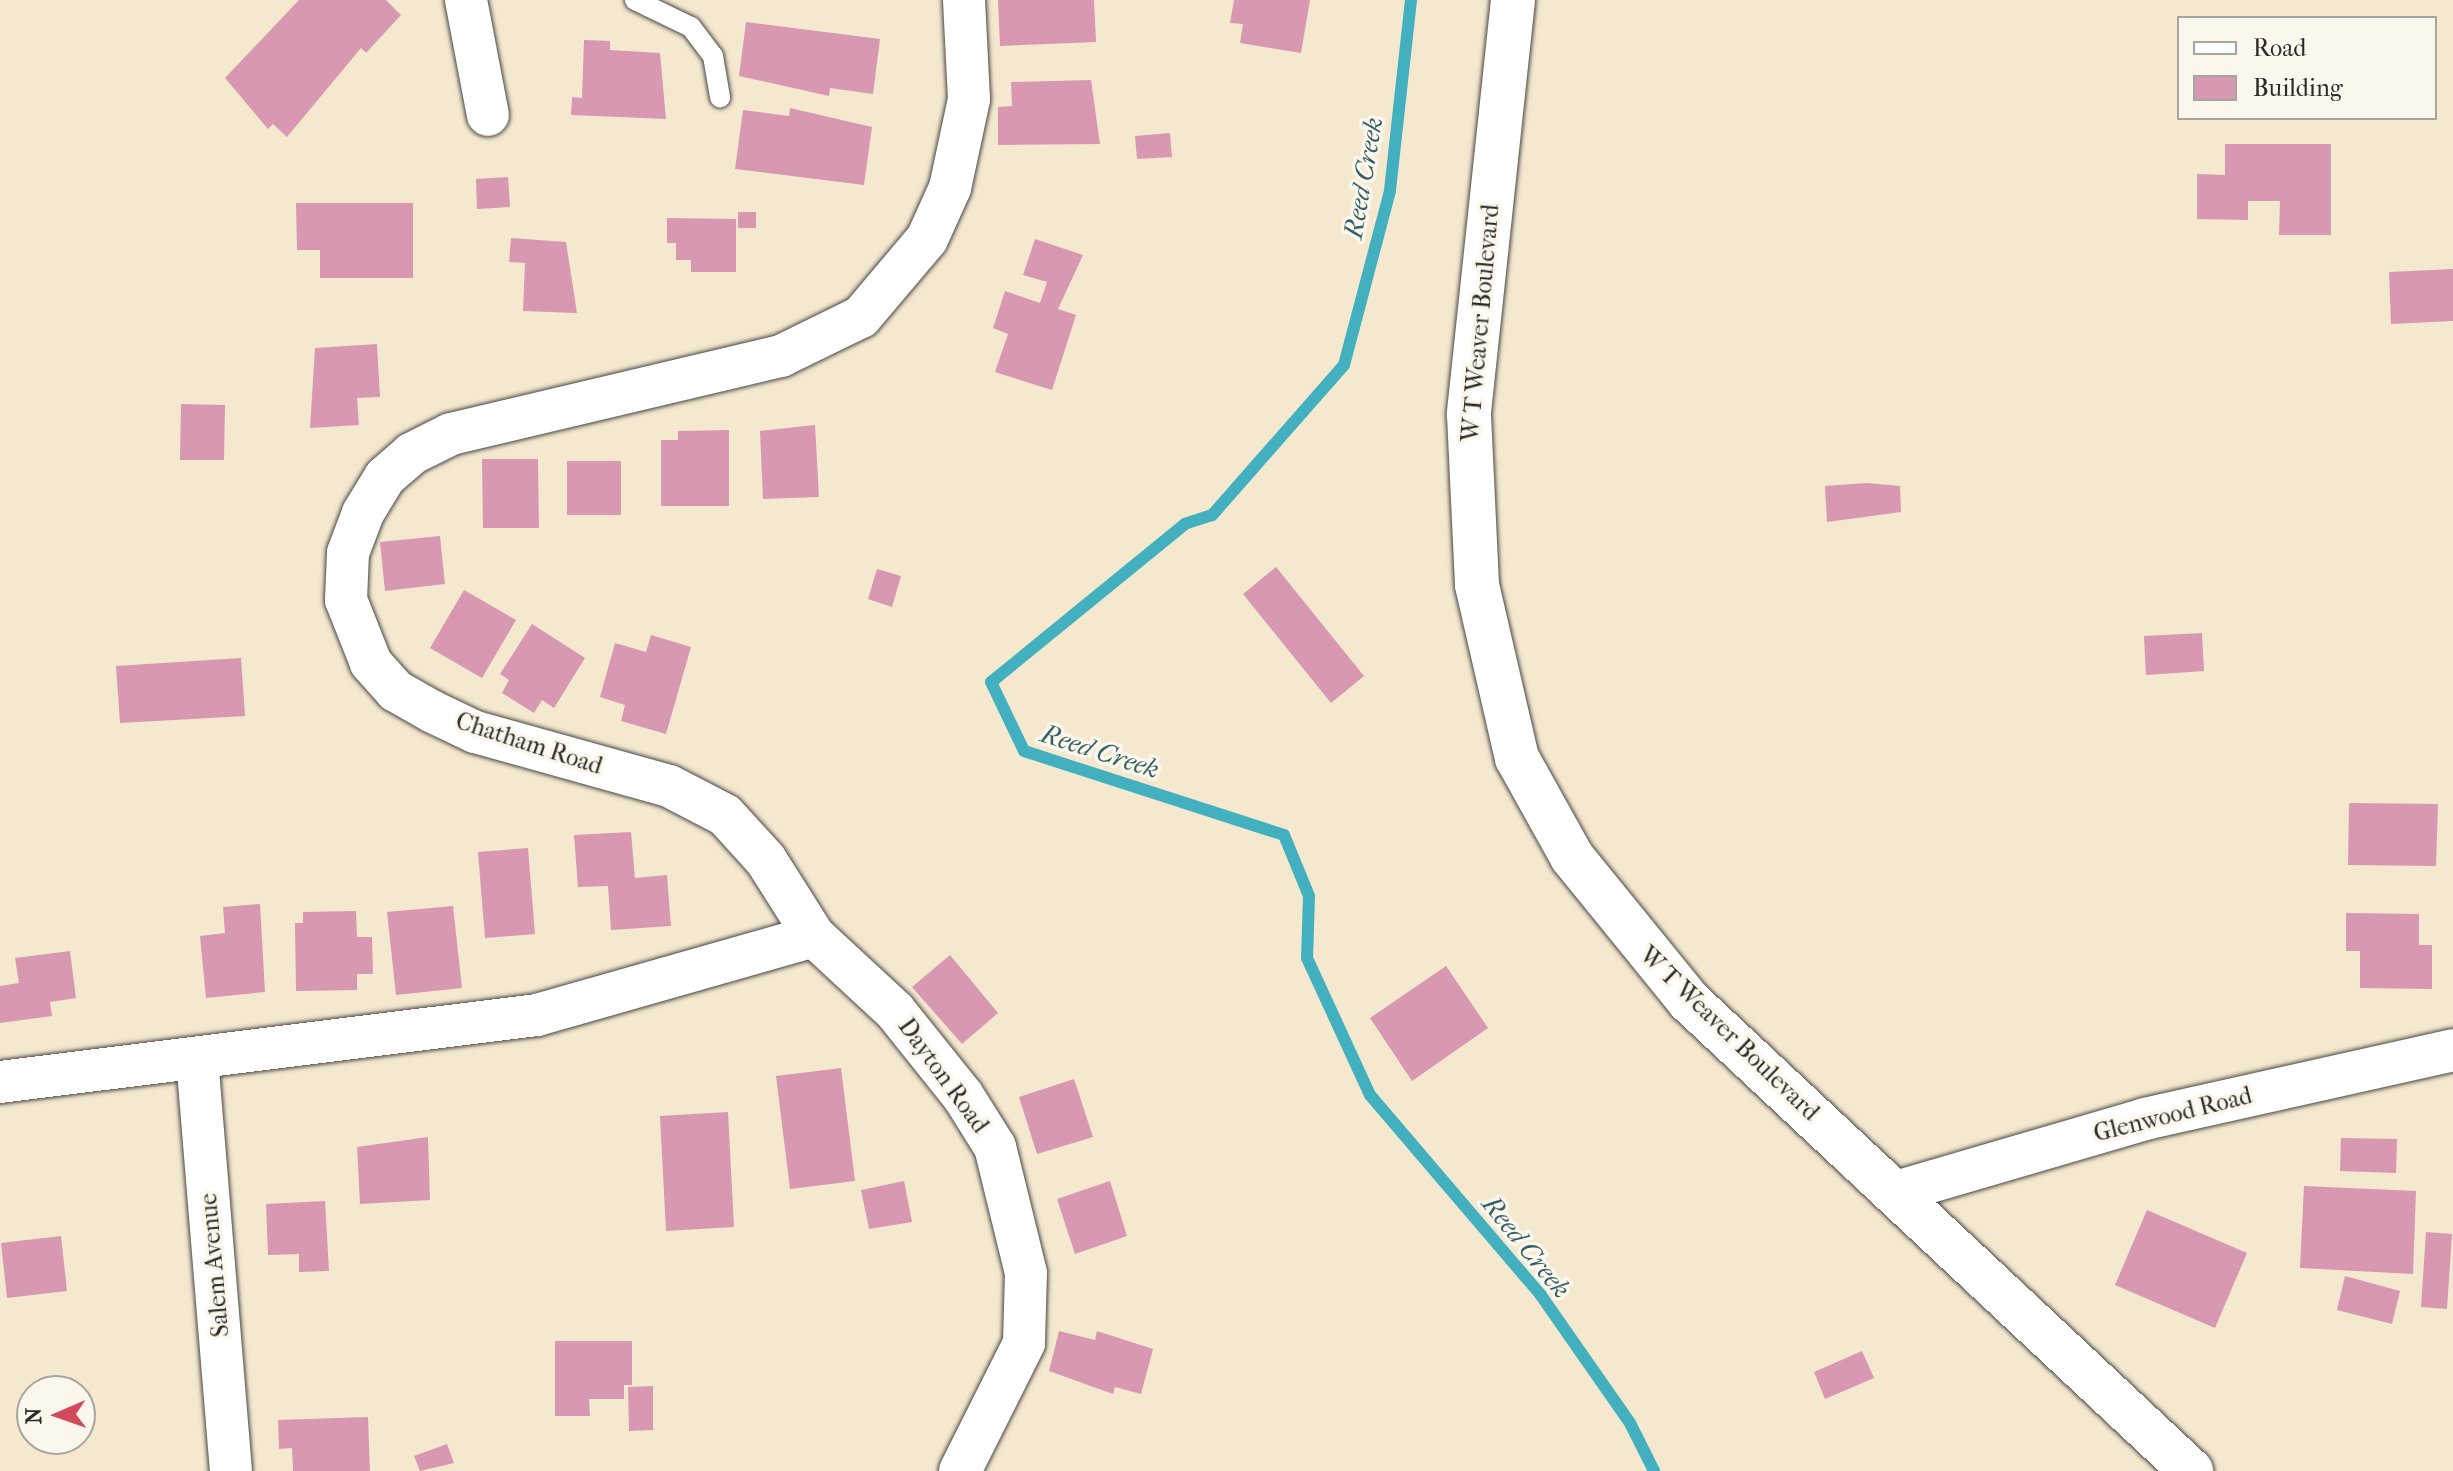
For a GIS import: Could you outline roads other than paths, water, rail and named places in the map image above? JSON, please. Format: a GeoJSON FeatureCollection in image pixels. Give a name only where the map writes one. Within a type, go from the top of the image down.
{"type":"FeatureCollection","features":[{"type":"Feature","properties":{"kind":"main road","name":"W T Weaver Boulevard"},"geometry":{"type":"LineString","coordinates":[[1513,0],[1469,415],[1477,585],[1517,758],[1542,810],[1629,935],[1689,1001],[2191,1471]]}},
{"type":"Feature","properties":{"kind":"street"},"geometry":{"type":"LineString","coordinates":[[466,0],[488,115]]}},
{"type":"Feature","properties":{"kind":"street","name":"Chatham Road"},"geometry":{"type":"LineString","coordinates":[[814,936],[766,860],[725,815],[669,786],[475,732],[396,691],[356,634],[346,600],[348,553],[385,477],[451,434],[781,356],[861,317],[927,239],[950,188],[969,99],[964,0]]}},
{"type":"Feature","properties":{"kind":"street"},"geometry":{"type":"LineString","coordinates":[[0,1082],[537,1015],[814,936]]}},
{"type":"Feature","properties":{"kind":"street","name":"Dayton Road"},"geometry":{"type":"LineString","coordinates":[[814,936],[895,1011],[963,1096],[995,1147],[1013,1200],[1026,1273],[1024,1343],[960,1471]]}},
{"type":"Feature","properties":{"kind":"street","name":"Glenwood Road"},"geometry":{"type":"LineString","coordinates":[[1896,1192],[2145,1119],[2453,1050]]}},
{"type":"Feature","properties":{"kind":"street","name":"Salem Avenue"},"geometry":{"type":"LineString","coordinates":[[197,1058],[231,1471]]}},
{"type":"Feature","properties":{"kind":"lane"},"geometry":{"type":"LineString","coordinates":[[635,0],[691,27],[713,56],[720,97]]}},
{"type":"Feature","properties":{"kind":"waterway","name":"Reed Creek"},"geometry":{"type":"LineString","coordinates":[[1411,0],[1390,191],[1344,365],[1212,515],[1185,524],[991,682],[1024,751],[1284,835],[1309,896],[1307,958],[1370,1095],[1540,1294],[1630,1423],[1654,1471]]}}]}
